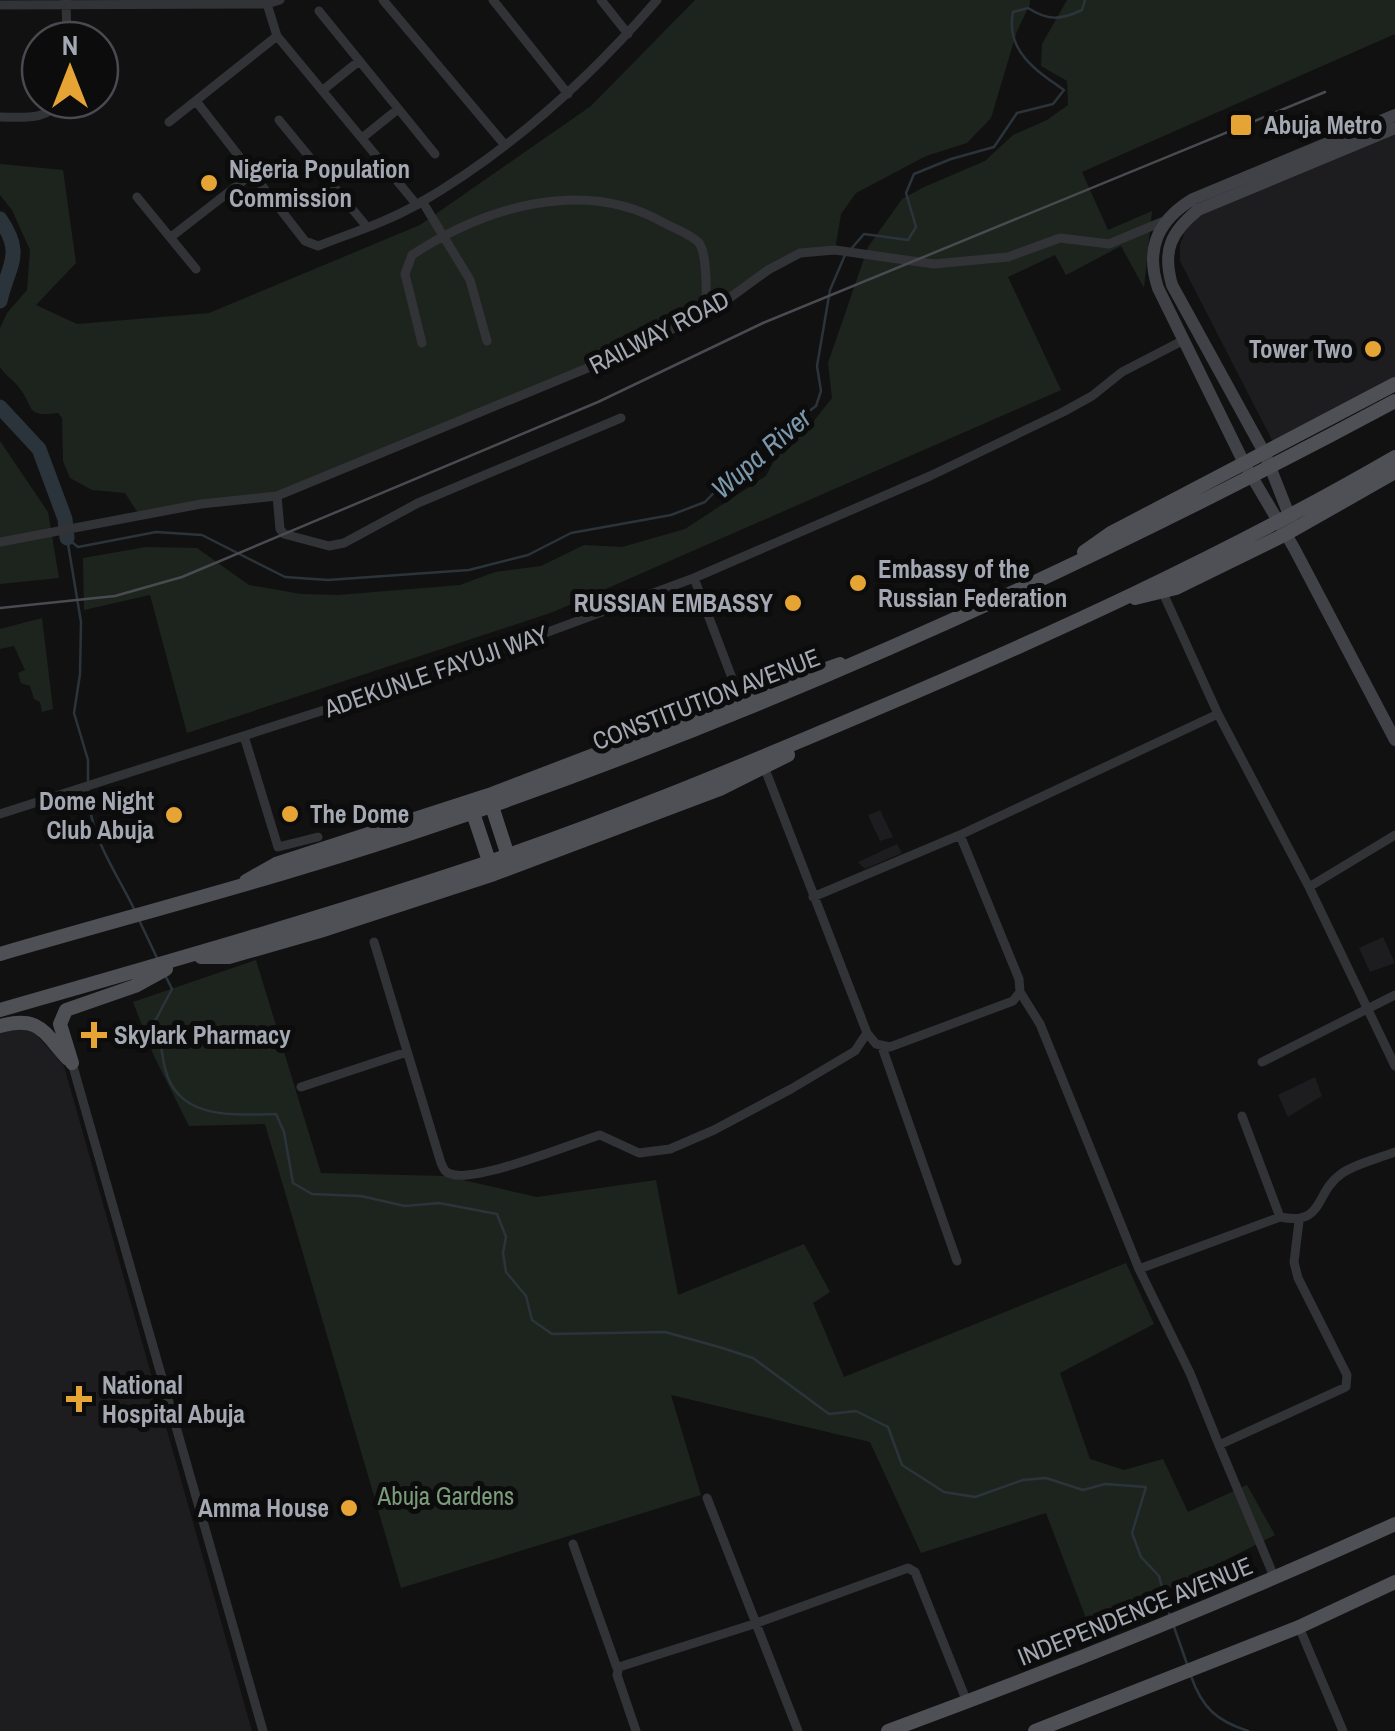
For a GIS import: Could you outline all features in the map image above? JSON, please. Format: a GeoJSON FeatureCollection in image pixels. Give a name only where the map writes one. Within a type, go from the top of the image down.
{"type":"FeatureCollection","features":[{"type":"Feature","properties":{"kind":"main road"},"geometry":{"type":"LineString","coordinates":[[1047,578],[1111,533],[1395,384]]}},
{"type":"Feature","properties":{"kind":"main road","name":"CONSTITUTION AVENUE"},"geometry":{"type":"LineString","coordinates":[[0,954],[235,888],[444,822],[744,711],[1047,578],[1395,401]]}},
{"type":"Feature","properties":{"kind":"main road"},"geometry":{"type":"LineString","coordinates":[[0,1010],[96,991],[190,956],[457,873],[762,758],[1045,637],[1328,496],[1395,457]]}},
{"type":"Feature","properties":{"kind":"main road"},"geometry":{"type":"LineString","coordinates":[[1120,600],[1163,593],[1290,532],[1395,472]]}},
{"type":"Feature","properties":{"kind":"main road"},"geometry":{"type":"LineString","coordinates":[[235,888],[276,864],[469,802],[824,668],[865,660]]}},
{"type":"Feature","properties":{"kind":"main road"},"geometry":{"type":"LineString","coordinates":[[190,956],[229,957],[512,868],[764,769],[856,717]]}},
{"type":"Feature","properties":{"kind":"main road"},"geometry":{"type":"LineString","coordinates":[[488,795],[512,868]]}},
{"type":"Feature","properties":{"kind":"main road"},"geometry":{"type":"LineString","coordinates":[[469,802],[494,874]]}},
{"type":"Feature","properties":{"kind":"main road"},"geometry":{"type":"LineString","coordinates":[[72,1062],[60,1020],[70,1008],[96,991]]}},
{"type":"Feature","properties":{"kind":"main road"},"geometry":{"type":"LineString","coordinates":[[0,1026],[30,1022],[72,1062]]}},
{"type":"Feature","properties":{"kind":"main road","name":"INDEPENDENCE AVENUE"},"geometry":{"type":"LineString","coordinates":[[888,1731],[1275,1579],[1395,1524]]}},
{"type":"Feature","properties":{"kind":"main road"},"geometry":{"type":"LineString","coordinates":[[1036,1731],[1299,1627],[1395,1582]]}},
{"type":"Feature","properties":{"kind":"street"},"geometry":{"type":"LineString","coordinates":[[0,6],[267,4],[280,0]]}},
{"type":"Feature","properties":{"kind":"street"},"geometry":{"type":"LineString","coordinates":[[493,0],[568,94]]}},
{"type":"Feature","properties":{"kind":"street"},"geometry":{"type":"LineString","coordinates":[[602,0],[628,34]]}},
{"type":"Feature","properties":{"kind":"street"},"geometry":{"type":"LineString","coordinates":[[196,101],[311,246],[367,227],[419,203],[504,144],[568,94],[657,0]]}},
{"type":"Feature","properties":{"kind":"street"},"geometry":{"type":"LineString","coordinates":[[388,2],[504,144]]}},
{"type":"Feature","properties":{"kind":"street"},"geometry":{"type":"LineString","coordinates":[[267,4],[278,36],[444,237],[470,280],[488,342]]}},
{"type":"Feature","properties":{"kind":"street"},"geometry":{"type":"LineString","coordinates":[[320,11],[435,154]]}},
{"type":"Feature","properties":{"kind":"street"},"geometry":{"type":"LineString","coordinates":[[170,122],[278,36]]}},
{"type":"Feature","properties":{"kind":"street"},"geometry":{"type":"LineString","coordinates":[[323,90],[359,61]]}},
{"type":"Feature","properties":{"kind":"street"},"geometry":{"type":"LineString","coordinates":[[362,138],[398,109]]}},
{"type":"Feature","properties":{"kind":"street"},"geometry":{"type":"LineString","coordinates":[[1290,532],[1245,465],[1182,341],[1153,272],[1156,239],[1164,221],[1192,199],[1395,114]]}},
{"type":"Feature","properties":{"kind":"street"},"geometry":{"type":"LineString","coordinates":[[279,120],[367,227]]}},
{"type":"Feature","properties":{"kind":"street"},"geometry":{"type":"LineString","coordinates":[[1395,128],[1198,210],[1175,230],[1166,256],[1172,285],[1266,454],[1294,548],[1395,740]]}},
{"type":"Feature","properties":{"kind":"street"},"geometry":{"type":"LineString","coordinates":[[172,237],[252,174]]}},
{"type":"Feature","properties":{"kind":"street"},"geometry":{"type":"LineString","coordinates":[[137,197],[196,269]]}},
{"type":"Feature","properties":{"kind":"street"},"geometry":{"type":"LineString","coordinates":[[422,342],[405,266],[412,254],[494,213],[536,203],[576,200],[634,208],[700,244],[706,312]]}},
{"type":"Feature","properties":{"kind":"street","name":"RAILWAY ROAD"},"geometry":{"type":"LineString","coordinates":[[0,542],[202,504],[276,496],[636,348],[706,312],[790,256],[810,250],[934,264],[1008,257],[1060,238],[1109,244],[1164,221]]}},
{"type":"Feature","properties":{"kind":"street","name":"ADEKUNLE FAYUJI WAY"},"geometry":{"type":"LineString","coordinates":[[0,814],[418,680],[694,578],[930,476],[1064,412],[1122,372],[1182,341]]}},
{"type":"Feature","properties":{"kind":"street"},"geometry":{"type":"LineString","coordinates":[[276,496],[284,534],[336,546],[418,503],[621,418]]}},
{"type":"Feature","properties":{"kind":"street"},"geometry":{"type":"LineString","coordinates":[[694,578],[740,699]]}},
{"type":"Feature","properties":{"kind":"street"},"geometry":{"type":"LineString","coordinates":[[1163,593],[1218,714],[1395,1066]]}},
{"type":"Feature","properties":{"kind":"street"},"geometry":{"type":"LineString","coordinates":[[813,897],[960,835],[1218,714]]}},
{"type":"Feature","properties":{"kind":"street"},"geometry":{"type":"LineString","coordinates":[[244,736],[278,847],[318,836]]}},
{"type":"Feature","properties":{"kind":"street"},"geometry":{"type":"LineString","coordinates":[[764,769],[867,1033],[882,1047],[957,1262]]}},
{"type":"Feature","properties":{"kind":"street"},"geometry":{"type":"LineString","coordinates":[[960,835],[1019,979],[1020,992],[1040,1024],[1139,1269],[1190,1373],[1275,1579]]}},
{"type":"Feature","properties":{"kind":"street"},"geometry":{"type":"LineString","coordinates":[[1308,887],[1395,835]]}},
{"type":"Feature","properties":{"kind":"street"},"geometry":{"type":"LineString","coordinates":[[0,946],[43,942]]}},
{"type":"Feature","properties":{"kind":"street"},"geometry":{"type":"LineString","coordinates":[[374,942],[441,1163],[448,1174],[456,1176],[492,1170],[600,1136],[640,1154],[670,1148],[792,1089],[859,1048],[867,1033]]}},
{"type":"Feature","properties":{"kind":"street"},"geometry":{"type":"LineString","coordinates":[[882,1047],[890,1048],[1013,1000],[1020,992]]}},
{"type":"Feature","properties":{"kind":"street"},"geometry":{"type":"LineString","coordinates":[[1262,1062],[1395,995]]}},
{"type":"Feature","properties":{"kind":"street"},"geometry":{"type":"LineString","coordinates":[[301,1087],[407,1052]]}},
{"type":"Feature","properties":{"kind":"street"},"geometry":{"type":"LineString","coordinates":[[72,1062],[263,1731]]}},
{"type":"Feature","properties":{"kind":"street"},"geometry":{"type":"LineString","coordinates":[[1242,1116],[1280,1217]]}},
{"type":"Feature","properties":{"kind":"street"},"geometry":{"type":"LineString","coordinates":[[1139,1269],[1280,1217],[1298,1221],[1313,1212],[1337,1176],[1395,1152]]}},
{"type":"Feature","properties":{"kind":"street"},"geometry":{"type":"LineString","coordinates":[[1219,1445],[1346,1387],[1347,1375],[1298,1278],[1294,1262],[1298,1221]]}},
{"type":"Feature","properties":{"kind":"street"},"geometry":{"type":"LineString","coordinates":[[706,1498],[798,1731]]}},
{"type":"Feature","properties":{"kind":"street"},"geometry":{"type":"LineString","coordinates":[[574,1544],[636,1731]]}},
{"type":"Feature","properties":{"kind":"street"},"geometry":{"type":"LineString","coordinates":[[618,1668],[908,1568],[915,1572],[967,1702]]}},
{"type":"Feature","properties":{"kind":"street"},"geometry":{"type":"LineString","coordinates":[[1299,1627],[1343,1731]]}},
{"type":"Feature","properties":{"kind":"shaded area"},"geometry":{"type":"Polygon","coordinates":[[[1395,134],[1395,378],[1274,444],[1180,261],[1180,245],[1187,226],[1200,214],[1395,134]]]}},
{"type":"Feature","properties":{"kind":"shaded area"},"geometry":{"type":"Polygon","coordinates":[[[880,810],[893,837],[880,841],[868,815],[880,810]]]}},
{"type":"Feature","properties":{"kind":"shaded area"},"geometry":{"type":"Polygon","coordinates":[[[897,844],[902,853],[865,869],[858,862],[897,844]]]}},
{"type":"Feature","properties":{"kind":"shaded area"},"geometry":{"type":"Polygon","coordinates":[[[1383,937],[1395,963],[1370,972],[1359,948],[1383,937]]]}},
{"type":"Feature","properties":{"kind":"shaded area","name":"National Hospital Abuja"},"geometry":{"type":"Polygon","coordinates":[[[27,1024],[64,1066],[252,1731],[0,1731],[0,1032],[27,1024]]]}},
{"type":"Feature","properties":{"kind":"shaded area"},"geometry":{"type":"Polygon","coordinates":[[[1315,1077],[1322,1096],[1288,1117],[1278,1095],[1315,1077]]]}},
{"type":"Feature","properties":{"kind":"green space"},"geometry":{"type":"Polygon","coordinates":[[[695,0],[1030,0],[1030,4],[1017,31],[991,118],[967,143],[926,156],[856,193],[841,214],[835,250],[800,253],[736,294],[636,348],[277,496],[140,516],[125,493],[92,490],[70,478],[63,461],[62,418],[58,413],[34,412],[0,367],[0,328],[27,290],[30,250],[12,210],[0,195],[0,164],[63,170],[76,263],[36,305],[77,324],[209,313],[420,225],[591,106],[695,0]]]}},
{"type":"Feature","properties":{"kind":"green space"},"geometry":{"type":"Polygon","coordinates":[[[1067,0],[1395,0],[1395,34],[1082,172],[1108,230],[1152,211],[1144,288],[1121,246],[1066,275],[1055,255],[1008,277],[1061,390],[553,612],[187,733],[150,595],[84,610],[83,558],[146,547],[197,548],[249,585],[301,594],[338,595],[460,585],[495,572],[541,566],[584,545],[622,547],[685,529],[766,476],[784,442],[813,422],[832,398],[828,363],[868,247],[902,199],[985,161],[1013,135],[1047,120],[1068,105],[1067,81],[1041,66],[1042,44],[1067,0]]]}},
{"type":"Feature","properties":{"kind":"green space"},"geometry":{"type":"Polygon","coordinates":[[[0,441],[48,512],[59,578],[0,584],[0,441]]]}},
{"type":"Feature","properties":{"kind":"green space"},"geometry":{"type":"Polygon","coordinates":[[[42,618],[53,709],[42,712],[30,686],[21,683],[18,673],[25,670],[14,646],[0,649],[0,629],[42,618]]]}},
{"type":"Feature","properties":{"kind":"green space","name":"Abuja Gardens"},"geometry":{"type":"Polygon","coordinates":[[[256,960],[321,1173],[445,1176],[537,1197],[656,1180],[678,1295],[804,1244],[830,1292],[813,1303],[844,1377],[1126,1263],[1154,1324],[1060,1373],[1090,1459],[1124,1470],[1163,1459],[1188,1512],[1247,1485],[1275,1535],[1090,1629],[1046,1513],[921,1553],[870,1442],[671,1395],[701,1495],[401,1588],[265,1124],[189,1126],[154,1056],[133,1002],[256,960]]]}},
{"type":"Feature","properties":{"kind":"waterway","name":"Wupa River"},"geometry":{"type":"LineString","coordinates":[[851,249],[864,234],[908,240],[916,227],[906,193],[914,174],[994,147],[1017,113],[1053,104],[1064,90],[1033,67],[1018,48],[1013,12],[1028,8],[1048,17],[1061,17],[1082,10],[1085,0]]}},
{"type":"Feature","properties":{"kind":"waterway"},"geometry":{"type":"LineString","coordinates":[[0,219],[13,251],[0,301]]}},
{"type":"Feature","properties":{"kind":"waterway","name":"Wupa River"},"geometry":{"type":"LineString","coordinates":[[68,539],[78,547],[156,532],[202,535],[285,577],[328,580],[469,570],[528,555],[571,533],[671,515],[705,502],[749,456],[816,406],[821,391],[817,366],[830,290],[845,255]]}},
{"type":"Feature","properties":{"kind":"waterway"},"geometry":{"type":"LineString","coordinates":[[0,407],[39,449],[65,519],[67,538]]}},
{"type":"Feature","properties":{"kind":"waterway"},"geometry":{"type":"LineString","coordinates":[[67,538],[81,622],[74,713],[88,760],[88,781]]}},
{"type":"Feature","properties":{"kind":"waterway"},"geometry":{"type":"LineString","coordinates":[[88,789],[98,837],[135,911]]}},
{"type":"Feature","properties":{"kind":"waterway"},"geometry":{"type":"LineString","coordinates":[[140,922],[158,960]]}},
{"type":"Feature","properties":{"kind":"waterway"},"geometry":{"type":"LineString","coordinates":[[166,977],[172,989],[154,1023],[171,1085],[194,1106],[209,1111],[276,1114],[284,1132],[293,1183],[312,1194],[361,1196],[405,1206],[439,1203],[497,1214],[506,1237],[506,1272],[526,1296],[532,1320],[552,1334],[665,1332],[753,1358],[829,1414],[856,1411],[888,1427],[902,1465],[944,1492],[975,1497],[1023,1480],[1046,1478],[1083,1490],[1105,1484],[1146,1487],[1132,1533],[1141,1557],[1159,1576],[1170,1617]]}},
{"type":"Feature","properties":{"kind":"waterway"},"geometry":{"type":"LineString","coordinates":[[1173,1624],[1187,1664]]}},
{"type":"Feature","properties":{"kind":"waterway"},"geometry":{"type":"LineString","coordinates":[[1191,1676],[1212,1712],[1248,1731]]}},
{"type":"Feature","properties":{"kind":"tram line"},"geometry":{"type":"LineString","coordinates":[[0,608],[115,596],[182,577],[598,402],[763,323],[1325,92]]}},
{"type":"Feature","properties":{"kind":"place","name":"Abuja Metro"},"geometry":{"type":"Point","coordinates":[1241,125]}},
{"type":"Feature","properties":{"kind":"place","name":"Nigeria Population Commission"},"geometry":{"type":"Point","coordinates":[209,183]}},
{"type":"Feature","properties":{"kind":"place","name":"Tower Two"},"geometry":{"type":"Point","coordinates":[1373,349]}},
{"type":"Feature","properties":{"kind":"place","name":"Embassy of the Russian Federation"},"geometry":{"type":"Point","coordinates":[858,583]}},
{"type":"Feature","properties":{"kind":"place","name":"RUSSIAN EMBASSY"},"geometry":{"type":"Point","coordinates":[793,603]}},
{"type":"Feature","properties":{"kind":"place","name":"The Dome"},"geometry":{"type":"Point","coordinates":[290,814]}},
{"type":"Feature","properties":{"kind":"place","name":"Dome Night Club Abuja"},"geometry":{"type":"Point","coordinates":[174,815]}},
{"type":"Feature","properties":{"kind":"place","name":"Skylark Pharmacy"},"geometry":{"type":"Point","coordinates":[94,1035]}},
{"type":"Feature","properties":{"kind":"place","name":"National Hospital Abuja"},"geometry":{"type":"Point","coordinates":[79,1399]}},
{"type":"Feature","properties":{"kind":"place","name":"Amma House"},"geometry":{"type":"Point","coordinates":[349,1508]}}]}
